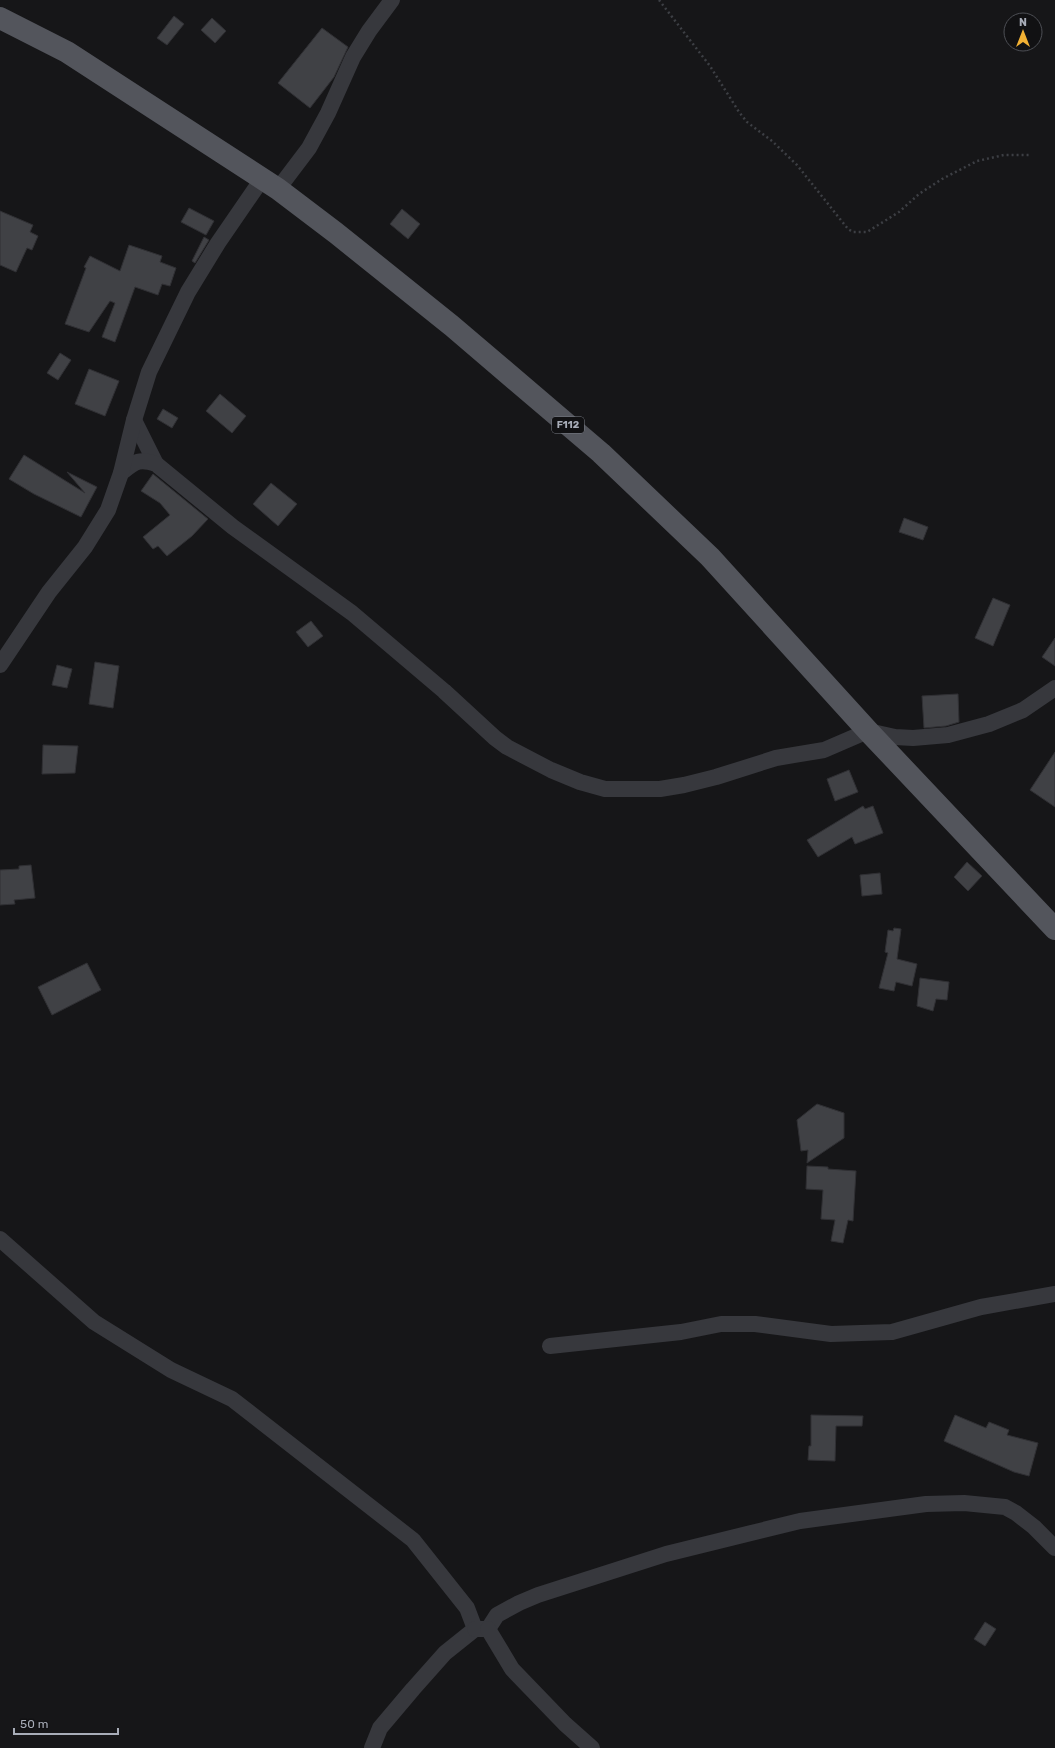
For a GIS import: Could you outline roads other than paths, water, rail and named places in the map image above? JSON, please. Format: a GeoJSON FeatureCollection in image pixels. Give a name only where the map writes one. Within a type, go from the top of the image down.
{"type":"FeatureCollection","features":[{"type":"Feature","properties":{"kind":"main road","name":"F112"},"geometry":{"type":"LineString","coordinates":[[0,18],[67,52],[270,184],[336,233],[452,326],[601,453],[710,557],[868,731],[1055,929]]}},
{"type":"Feature","properties":{"kind":"street"},"geometry":{"type":"LineString","coordinates":[[0,665],[49,592],[85,547],[108,510],[121,473],[134,420],[149,372],[188,292],[218,243],[270,184],[309,148],[328,113],[353,57],[369,31],[392,0]]}},
{"type":"Feature","properties":{"kind":"street"},"geometry":{"type":"LineString","coordinates":[[134,420],[156,464]]}},
{"type":"Feature","properties":{"kind":"street"},"geometry":{"type":"LineString","coordinates":[[121,473],[136,462],[146,461],[156,464],[233,527],[352,613],[444,691],[495,738],[551,770],[580,782],[605,789],[660,789],[684,785],[716,777],[776,758],[824,750],[868,731],[895,737],[913,738],[948,735],[989,724],[1023,710],[1055,688]]}},
{"type":"Feature","properties":{"kind":"street"},"geometry":{"type":"LineString","coordinates":[[900,764],[906,748],[913,738]]}},
{"type":"Feature","properties":{"kind":"street"},"geometry":{"type":"LineString","coordinates":[[0,1239],[94,1322],[171,1370],[232,1399],[413,1540],[467,1608],[481,1629],[512,1669],[565,1724],[592,1748]]}},
{"type":"Feature","properties":{"kind":"street"},"geometry":{"type":"LineString","coordinates":[[550,1346],[681,1332],[721,1324],[756,1324],[831,1334],[892,1332],[981,1307],[1055,1294]]}},
{"type":"Feature","properties":{"kind":"street"},"geometry":{"type":"LineString","coordinates":[[372,1748],[380,1728],[445,1653],[481,1629],[497,1615],[538,1595],[666,1554],[800,1521],[926,1504],[964,1503],[1005,1507],[1016,1513],[1034,1527],[1055,1548]]}}]}
